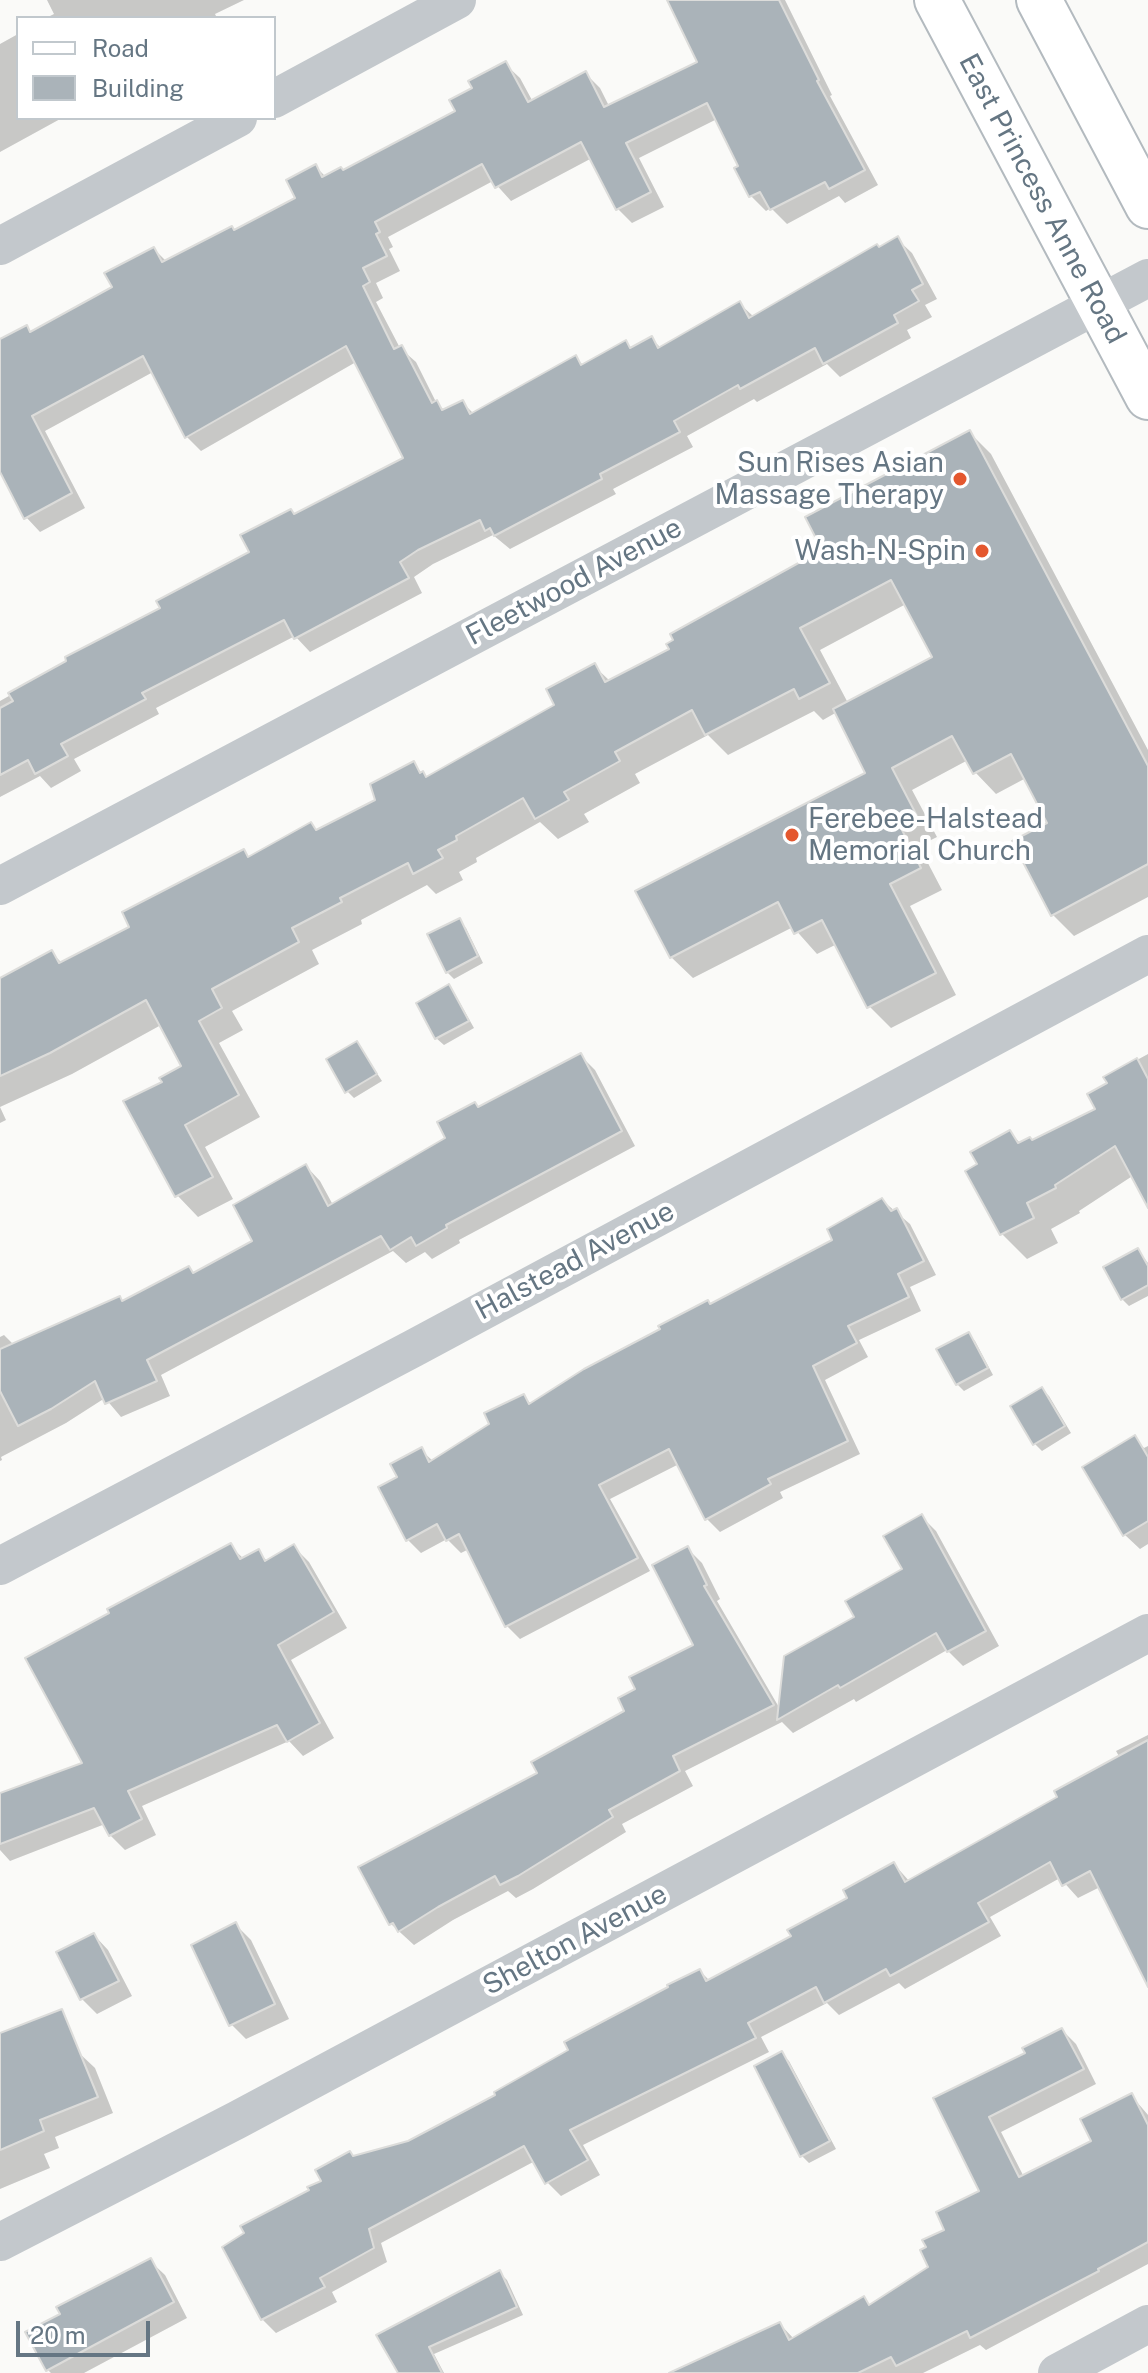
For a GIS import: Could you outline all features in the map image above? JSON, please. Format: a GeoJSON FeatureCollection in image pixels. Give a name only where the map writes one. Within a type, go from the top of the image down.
{"type":"FeatureCollection","features":[{"type":"Feature","properties":{"kind":"main road","name":"East Princess Anne Road"},"geometry":{"type":"LineString","coordinates":[[937,0],[1148,397]]}},
{"type":"Feature","properties":{"kind":"main road"},"geometry":{"type":"LineString","coordinates":[[1039,0],[1148,206]]}},
{"type":"Feature","properties":{"kind":"street"},"geometry":{"type":"LineString","coordinates":[[276,98],[457,0]]}},
{"type":"Feature","properties":{"kind":"street"},"geometry":{"type":"LineString","coordinates":[[0,246],[234,120]]}},
{"type":"Feature","properties":{"kind":"street","name":"Fleetwood Avenue"},"geometry":{"type":"LineString","coordinates":[[0,886],[1148,278]]}},
{"type":"Feature","properties":{"kind":"street","name":"Halstead Avenue"},"geometry":{"type":"LineString","coordinates":[[0,1566],[1148,954]]}},
{"type":"Feature","properties":{"kind":"street","name":"Shelton Avenue"},"geometry":{"type":"LineString","coordinates":[[0,2242],[251,2113],[1148,1633]]}},
{"type":"Feature","properties":{"kind":"street"},"geometry":{"type":"LineString","coordinates":[[1057,2373],[1148,2324]]}},
{"type":"Feature","properties":{"kind":"building"},"geometry":{"type":"Polygon","coordinates":[[[667,0],[779,0],[817,81],[865,170],[829,189],[825,182],[770,210],[760,192],[749,197],[734,168],[738,166],[707,103],[626,143],[651,192],[616,210],[581,142],[495,188],[482,164],[375,222],[380,232],[376,234],[387,256],[363,268],[370,282],[363,286],[394,349],[402,345],[432,403],[437,400],[442,410],[463,400],[470,414],[576,355],[581,365],[626,340],[630,348],[652,336],[658,348],[740,301],[749,318],[877,244],[879,247],[898,236],[923,284],[912,290],[919,301],[894,315],[898,323],[823,364],[815,348],[740,389],[738,385],[674,421],[680,432],[600,474],[602,479],[494,536],[490,528],[485,531],[480,520],[418,550],[400,562],[409,578],[294,639],[284,620],[142,693],[146,699],[61,744],[68,756],[35,774],[28,760],[0,775],[0,708],[13,701],[8,693],[66,661],[65,657],[160,608],[156,601],[249,552],[240,535],[291,509],[294,514],[403,458],[346,346],[185,438],[143,356],[32,416],[72,493],[24,519],[0,472],[0,339],[27,325],[30,332],[112,287],[104,273],[154,247],[162,262],[295,198],[286,180],[316,164],[322,177],[341,167],[343,170],[455,111],[449,100],[472,88],[468,81],[506,61],[528,102],[586,71],[604,107],[697,62],[667,0]]]}},
{"type":"Feature","properties":{"kind":"building"},"geometry":{"type":"Polygon","coordinates":[[[970,430],[1148,766],[1148,864],[1051,916],[1012,841],[1047,823],[1011,754],[973,774],[952,736],[892,768],[917,816],[899,824],[921,868],[890,884],[936,973],[867,1008],[822,920],[794,934],[778,902],[670,958],[635,891],[865,773],[833,709],[932,657],[891,580],[800,628],[830,683],[799,699],[794,689],[705,735],[692,710],[615,752],[620,761],[564,792],[569,800],[535,819],[523,798],[456,836],[457,840],[438,850],[443,858],[413,874],[408,863],[340,898],[342,902],[292,928],[299,942],[212,989],[222,1008],[199,1021],[239,1095],[185,1125],[213,1177],[175,1197],[123,1101],[162,1082],[159,1078],[181,1066],[146,1000],[50,1053],[0,1076],[0,978],[52,950],[59,963],[129,927],[122,912],[244,849],[248,857],[311,822],[316,830],[375,800],[370,784],[414,761],[426,777],[554,705],[546,689],[595,663],[605,682],[669,649],[666,644],[673,640],[670,634],[822,550],[805,517],[970,430]]]}},
{"type":"Feature","properties":{"kind":"building"},"geometry":{"type":"Polygon","coordinates":[[[460,918],[478,956],[446,973],[427,934],[460,918]]]}},
{"type":"Feature","properties":{"kind":"building"},"geometry":{"type":"Polygon","coordinates":[[[449,984],[469,1021],[435,1039],[416,1003],[449,984]]]}},
{"type":"Feature","properties":{"kind":"building"},"geometry":{"type":"Polygon","coordinates":[[[357,1041],[377,1074],[345,1093],[326,1059],[357,1041]]]}},
{"type":"Feature","properties":{"kind":"building"},"geometry":{"type":"Polygon","coordinates":[[[581,1053],[622,1131],[446,1225],[447,1228],[416,1246],[411,1237],[390,1250],[381,1236],[147,1360],[157,1381],[105,1404],[95,1381],[18,1426],[0,1391],[0,1349],[120,1296],[122,1301],[189,1266],[193,1273],[252,1241],[233,1205],[306,1164],[328,1206],[445,1138],[437,1122],[475,1102],[478,1107],[581,1053]]]}},
{"type":"Feature","properties":{"kind":"building"},"geometry":{"type":"Polygon","coordinates":[[[1137,1058],[1148,1079],[1148,1208],[1115,1146],[1055,1185],[1056,1188],[1027,1203],[1034,1218],[1000,1235],[965,1171],[977,1164],[970,1152],[1010,1130],[1018,1143],[1030,1137],[1032,1140],[1095,1109],[1087,1094],[1107,1083],[1103,1077],[1137,1058]]]}},
{"type":"Feature","properties":{"kind":"building"},"geometry":{"type":"Polygon","coordinates":[[[882,1198],[891,1211],[897,1208],[924,1261],[898,1274],[909,1297],[848,1326],[857,1343],[813,1366],[848,1441],[768,1479],[771,1484],[705,1520],[669,1449],[599,1485],[638,1558],[505,1627],[459,1534],[446,1541],[437,1524],[406,1541],[378,1487],[397,1477],[390,1464],[422,1447],[429,1462],[489,1424],[484,1413],[524,1394],[529,1404],[584,1369],[660,1329],[658,1326],[708,1300],[710,1304],[832,1240],[827,1229],[882,1198]]]}},
{"type":"Feature","properties":{"kind":"building"},"geometry":{"type":"Polygon","coordinates":[[[1138,1248],[1148,1266],[1148,1285],[1121,1300],[1103,1267],[1138,1248]]]}},
{"type":"Feature","properties":{"kind":"building"},"geometry":{"type":"Polygon","coordinates":[[[969,1332],[988,1368],[956,1385],[936,1349],[969,1332]]]}},
{"type":"Feature","properties":{"kind":"building"},"geometry":{"type":"Polygon","coordinates":[[[1042,1387],[1065,1426],[1033,1445],[1010,1406],[1042,1387]]]}},
{"type":"Feature","properties":{"kind":"building"},"geometry":{"type":"Polygon","coordinates":[[[1135,1435],[1148,1457],[1148,1521],[1123,1536],[1082,1467],[1135,1435]]]}},
{"type":"Feature","properties":{"kind":"building"},"geometry":{"type":"Polygon","coordinates":[[[922,1514],[986,1631],[947,1652],[936,1633],[777,1720],[784,1656],[854,1617],[845,1601],[902,1569],[883,1536],[922,1514]]]}},
{"type":"Feature","properties":{"kind":"building"},"geometry":{"type":"Polygon","coordinates":[[[231,1543],[240,1559],[259,1549],[265,1561],[294,1544],[334,1612],[278,1645],[320,1723],[287,1742],[277,1725],[128,1791],[142,1819],[109,1836],[94,1808],[0,1844],[0,1793],[82,1763],[25,1658],[109,1613],[107,1609],[231,1543]]]}},
{"type":"Feature","properties":{"kind":"building"},"geometry":{"type":"Polygon","coordinates":[[[688,1546],[707,1585],[704,1586],[774,1705],[673,1756],[680,1771],[609,1810],[613,1817],[518,1876],[500,1885],[495,1876],[398,1932],[393,1923],[389,1925],[358,1867],[537,1773],[531,1762],[624,1711],[618,1698],[635,1689],[629,1677],[693,1645],[652,1565],[688,1546]]]}},
{"type":"Feature","properties":{"kind":"building"},"geometry":{"type":"Polygon","coordinates":[[[1148,1740],[1148,1987],[1090,1871],[1062,1886],[1050,1862],[978,1903],[989,1922],[890,1976],[886,1969],[824,2003],[816,1987],[748,2023],[756,2038],[570,2130],[588,2160],[545,2184],[524,2146],[369,2229],[374,2248],[320,2278],[325,2287],[261,2320],[222,2247],[244,2233],[240,2226],[321,2181],[315,2170],[350,2151],[353,2156],[408,2141],[495,2095],[494,2092],[568,2050],[564,2042],[667,1985],[700,1969],[706,1981],[791,1936],[787,1930],[847,1898],[843,1890],[894,1862],[905,1882],[1057,1797],[1054,1791],[1148,1740]]]}},
{"type":"Feature","properties":{"kind":"building"},"geometry":{"type":"Polygon","coordinates":[[[236,1922],[275,2004],[229,2026],[191,1945],[236,1922]]]}},
{"type":"Feature","properties":{"kind":"building"},"geometry":{"type":"Polygon","coordinates":[[[94,1933],[119,1981],[80,2000],[56,1952],[94,1933]]]}},
{"type":"Feature","properties":{"kind":"building"},"geometry":{"type":"Polygon","coordinates":[[[62,2009],[98,2097],[40,2120],[44,2131],[0,2150],[0,2033],[62,2009]]]}},
{"type":"Feature","properties":{"kind":"building"},"geometry":{"type":"Polygon","coordinates":[[[1062,2028],[1084,2069],[989,2117],[1019,2177],[1091,2141],[1080,2119],[1132,2093],[1148,2125],[1148,2242],[970,2338],[967,2331],[896,2366],[891,2357],[858,2373],[669,2373],[780,2322],[789,2340],[864,2296],[869,2305],[928,2267],[920,2250],[926,2247],[922,2240],[944,2230],[936,2212],[979,2191],[933,2098],[1025,2053],[1022,2048],[1062,2028]]]}},
{"type":"Feature","properties":{"kind":"building"},"geometry":{"type":"Polygon","coordinates":[[[782,2051],[830,2141],[800,2157],[754,2066],[782,2051]]]}},
{"type":"Feature","properties":{"kind":"building"},"geometry":{"type":"Polygon","coordinates":[[[151,2258],[174,2302],[46,2371],[25,2332],[60,2314],[56,2307],[151,2258]]]}},
{"type":"Feature","properties":{"kind":"building"},"geometry":{"type":"Polygon","coordinates":[[[500,2270],[517,2307],[429,2347],[442,2373],[398,2373],[376,2335],[500,2270]]]}},
{"type":"Feature","properties":{"kind":"place","name":"Sun Rises Asian Massage Therapy"},"geometry":{"type":"Point","coordinates":[960,479]}},
{"type":"Feature","properties":{"kind":"place","name":"Wash-N-Spin"},"geometry":{"type":"Point","coordinates":[982,551]}},
{"type":"Feature","properties":{"kind":"place","name":"Ferebee-Halstead Memorial Church"},"geometry":{"type":"Point","coordinates":[792,835]}}]}
